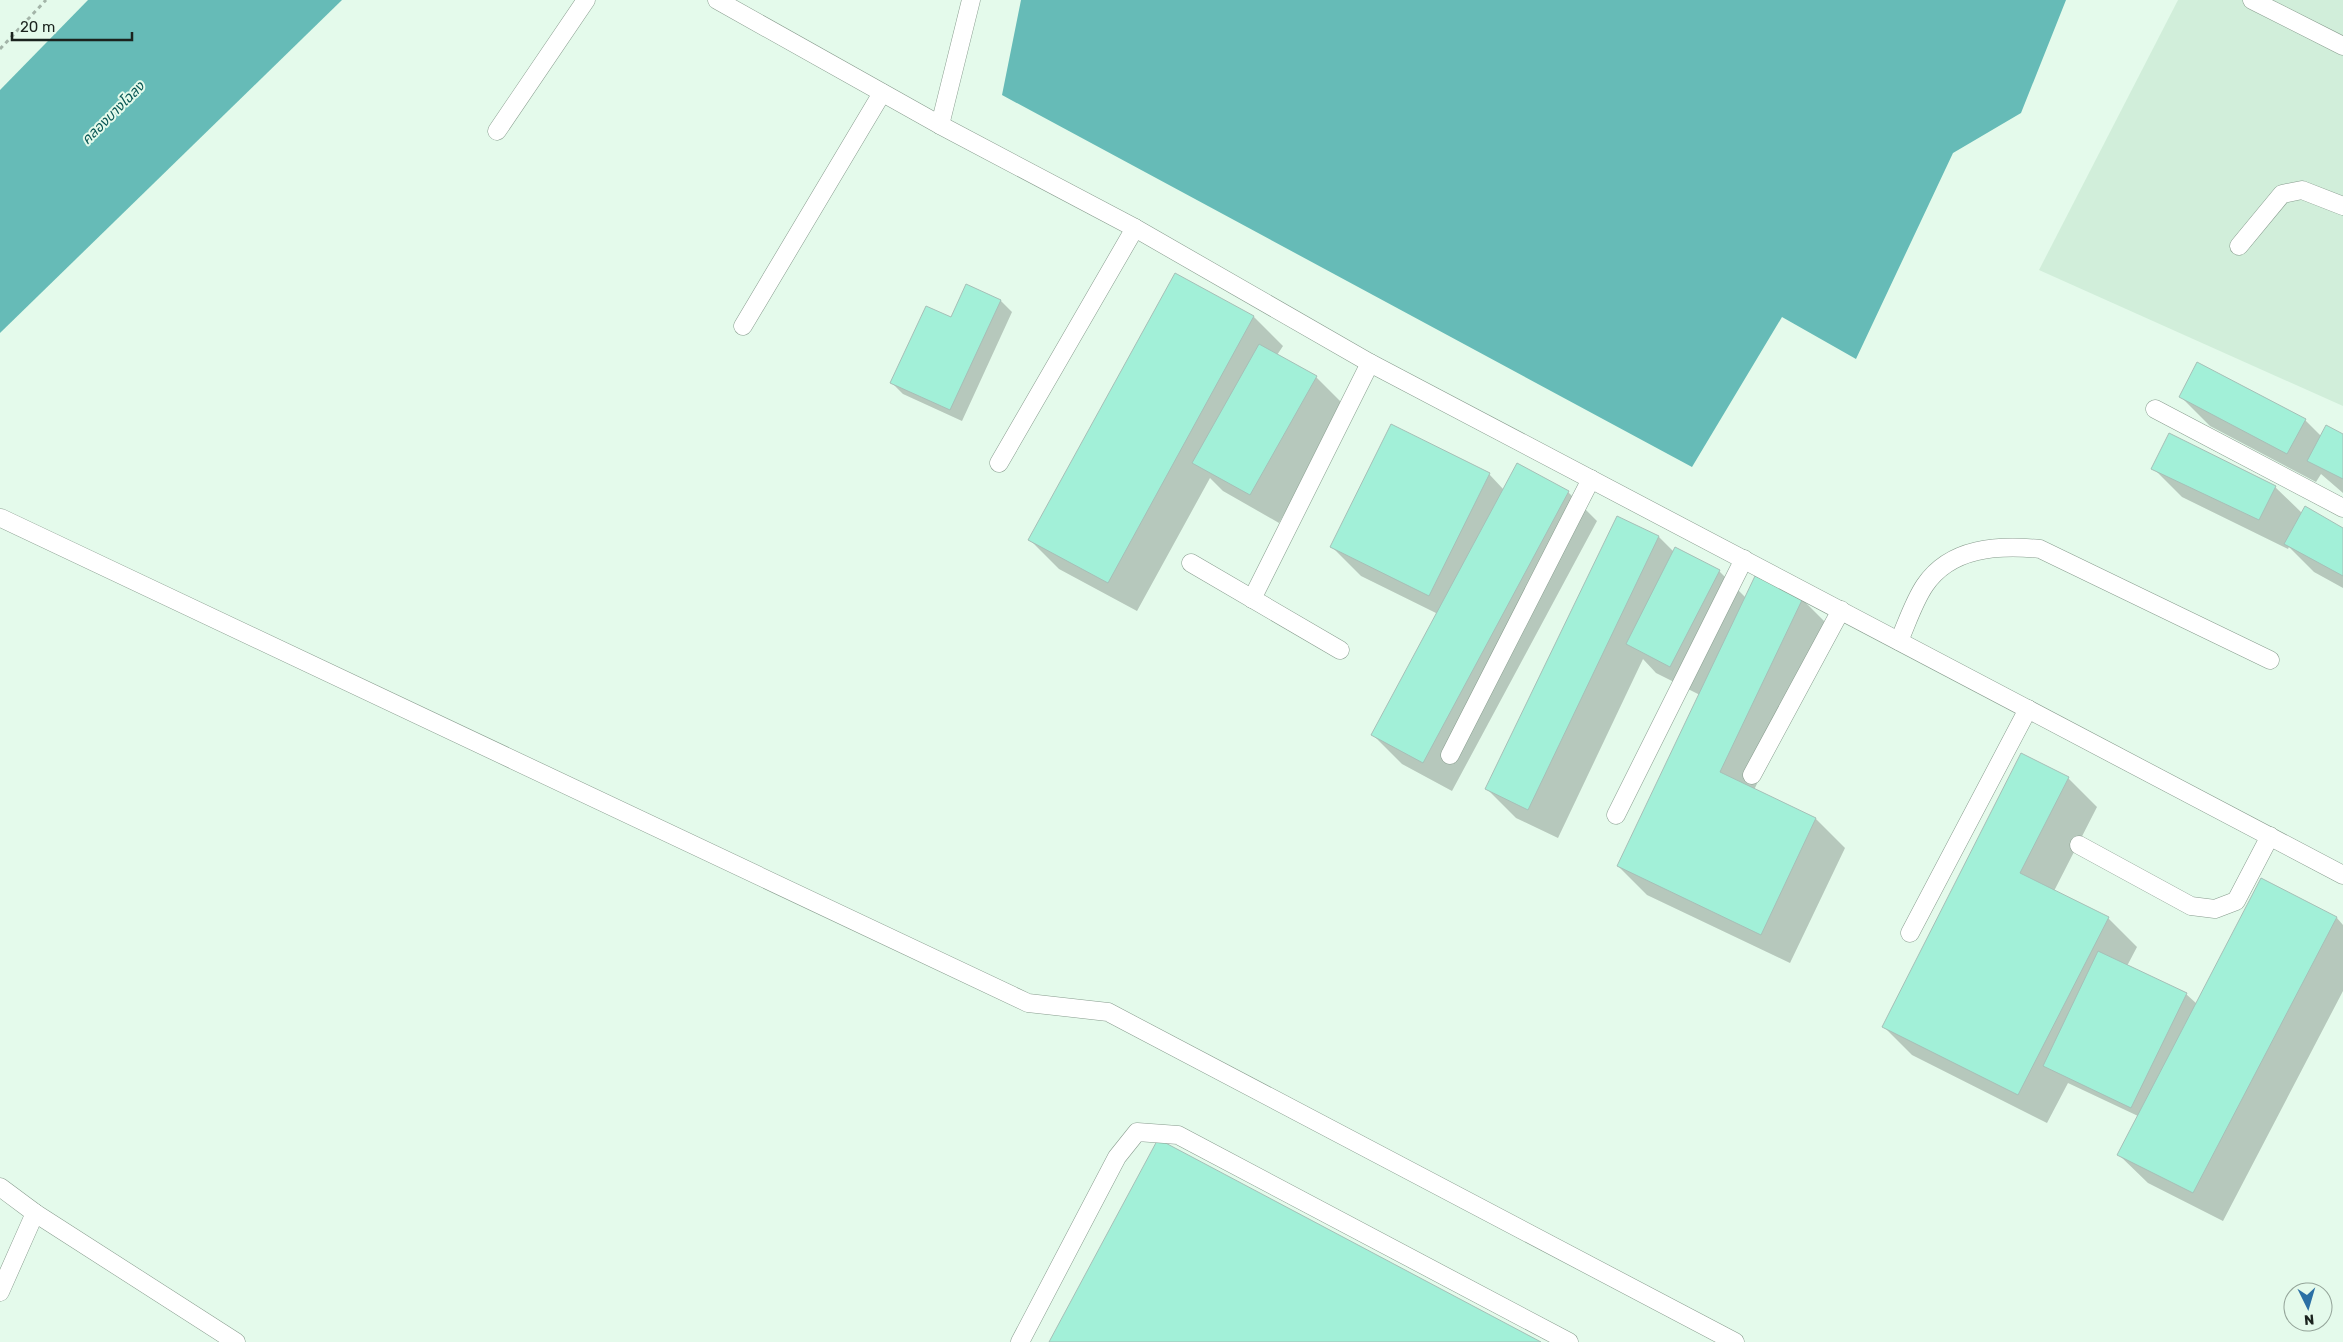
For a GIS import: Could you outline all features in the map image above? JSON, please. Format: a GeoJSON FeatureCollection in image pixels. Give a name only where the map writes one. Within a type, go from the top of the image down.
{"type":"FeatureCollection","features":[{"type":"Feature","properties":{"kind":"lane"},"geometry":{"type":"LineString","coordinates":[[497,132],[586,0]]}},
{"type":"Feature","properties":{"kind":"lane"},"geometry":{"type":"LineString","coordinates":[[717,0],[940,125],[1135,228],[1370,363],[2343,874]]}},
{"type":"Feature","properties":{"kind":"lane"},"geometry":{"type":"LineString","coordinates":[[940,125],[971,0]]}},
{"type":"Feature","properties":{"kind":"lane"},"geometry":{"type":"LineString","coordinates":[[2252,0],[2343,46]]}},
{"type":"Feature","properties":{"kind":"lane"},"geometry":{"type":"LineString","coordinates":[[743,326],[882,92]]}},
{"type":"Feature","properties":{"kind":"lane"},"geometry":{"type":"LineString","coordinates":[[2239,246],[2282,194],[2302,190],[2343,206]]}},
{"type":"Feature","properties":{"kind":"lane"},"geometry":{"type":"LineString","coordinates":[[999,463],[1135,228]]}},
{"type":"Feature","properties":{"kind":"lane"},"geometry":{"type":"LineString","coordinates":[[1252,598],[1370,363]]}},
{"type":"Feature","properties":{"kind":"lane"},"geometry":{"type":"LineString","coordinates":[[2155,409],[2343,508]]}},
{"type":"Feature","properties":{"kind":"lane"},"geometry":{"type":"LineString","coordinates":[[1450,754],[1590,479]]}},
{"type":"Feature","properties":{"kind":"lane"},"geometry":{"type":"LineString","coordinates":[[1,518],[1028,1003],[1108,1012],[1736,1342]]}},
{"type":"Feature","properties":{"kind":"lane"},"geometry":{"type":"LineString","coordinates":[[1899,641],[1925,585],[1944,564],[1972,552],[2006,546],[2040,549],[2270,660]]}},
{"type":"Feature","properties":{"kind":"lane"},"geometry":{"type":"LineString","coordinates":[[1616,815],[1744,560]]}},
{"type":"Feature","properties":{"kind":"lane"},"geometry":{"type":"LineString","coordinates":[[1191,563],[1340,650]]}},
{"type":"Feature","properties":{"kind":"lane"},"geometry":{"type":"LineString","coordinates":[[1752,775],[1841,610]]}},
{"type":"Feature","properties":{"kind":"lane"},"geometry":{"type":"LineString","coordinates":[[1910,934],[2028,709]]}},
{"type":"Feature","properties":{"kind":"lane"},"geometry":{"type":"LineString","coordinates":[[2079,845],[2191,906],[2215,909],[2236,901],[2270,836]]}},
{"type":"Feature","properties":{"kind":"lane"},"geometry":{"type":"LineString","coordinates":[[1020,1342],[1117,1157],[1137,1132],[1178,1136],[1569,1342]]}},
{"type":"Feature","properties":{"kind":"lane"},"geometry":{"type":"LineString","coordinates":[[0,1188],[35,1214],[236,1342]]}},
{"type":"Feature","properties":{"kind":"lane"},"geometry":{"type":"LineString","coordinates":[[0,1292],[35,1214]]}},
{"type":"Feature","properties":{"kind":"path"},"geometry":{"type":"LineString","coordinates":[[0,49],[46,0]]}},
{"type":"Feature","properties":{"kind":"shaded area"},"geometry":{"type":"Polygon","coordinates":[[[2178,0],[2343,0],[2343,406],[2039,270],[2178,0]]]}},
{"type":"Feature","properties":{"kind":"water","name":"คลองบางโฉลง"},"geometry":{"type":"Polygon","coordinates":[[[88,0],[342,0],[0,333],[0,90],[88,0]]]}},
{"type":"Feature","properties":{"kind":"water"},"geometry":{"type":"Polygon","coordinates":[[[1021,0],[2066,0],[2021,113],[1953,153],[1856,359],[1782,317],[1692,467],[1002,95],[1021,0]]]}},
{"type":"Feature","properties":{"kind":"building"},"geometry":{"type":"Polygon","coordinates":[[[1175,273],[1254,316],[1108,583],[1028,540],[1175,273]]]}},
{"type":"Feature","properties":{"kind":"building"},"geometry":{"type":"Polygon","coordinates":[[[966,284],[1001,300],[950,410],[890,383],[926,306],[951,317],[966,284]]]}},
{"type":"Feature","properties":{"kind":"building"},"geometry":{"type":"Polygon","coordinates":[[[1259,344],[1317,376],[1250,495],[1192,463],[1259,344]]]}},
{"type":"Feature","properties":{"kind":"building"},"geometry":{"type":"Polygon","coordinates":[[[2197,362],[2306,419],[2287,454],[2179,397],[2197,362]]]}},
{"type":"Feature","properties":{"kind":"building"},"geometry":{"type":"Polygon","coordinates":[[[1391,424],[1490,473],[1429,596],[1330,547],[1391,424]]]}},
{"type":"Feature","properties":{"kind":"building"},"geometry":{"type":"Polygon","coordinates":[[[2326,425],[2343,434],[2343,479],[2307,461],[2326,425]]]}},
{"type":"Feature","properties":{"kind":"building"},"geometry":{"type":"Polygon","coordinates":[[[2169,433],[2276,486],[2259,520],[2151,469],[2169,433]]]}},
{"type":"Feature","properties":{"kind":"building"},"geometry":{"type":"Polygon","coordinates":[[[1517,463],[1569,491],[1423,763],[1371,735],[1517,463]]]}},
{"type":"Feature","properties":{"kind":"building"},"geometry":{"type":"Polygon","coordinates":[[[2305,506],[2343,528],[2343,576],[2284,544],[2305,506]]]}},
{"type":"Feature","properties":{"kind":"building"},"geometry":{"type":"Polygon","coordinates":[[[1617,516],[1659,536],[1528,810],[1485,789],[1617,516]]]}},
{"type":"Feature","properties":{"kind":"building"},"geometry":{"type":"Polygon","coordinates":[[[1675,547],[1720,570],[1670,667],[1626,644],[1675,547]]]}},
{"type":"Feature","properties":{"kind":"building"},"geometry":{"type":"Polygon","coordinates":[[[1755,576],[1803,598],[1720,772],[1816,818],[1761,935],[1617,866],[1755,576]]]}},
{"type":"Feature","properties":{"kind":"building"},"geometry":{"type":"Polygon","coordinates":[[[2021,753],[2069,777],[2020,873],[2109,917],[2018,1095],[1882,1027],[2021,753]]]}},
{"type":"Feature","properties":{"kind":"building"},"geometry":{"type":"Polygon","coordinates":[[[2261,878],[2337,917],[2193,1193],[2117,1155],[2261,878]]]}},
{"type":"Feature","properties":{"kind":"building"},"geometry":{"type":"Polygon","coordinates":[[[2098,951],[2187,993],[2131,1108],[2043,1066],[2098,951]]]}},
{"type":"Feature","properties":{"kind":"building"},"geometry":{"type":"Polygon","coordinates":[[[1158,1139],[1541,1342],[1049,1342],[1158,1139]]]}}]}
